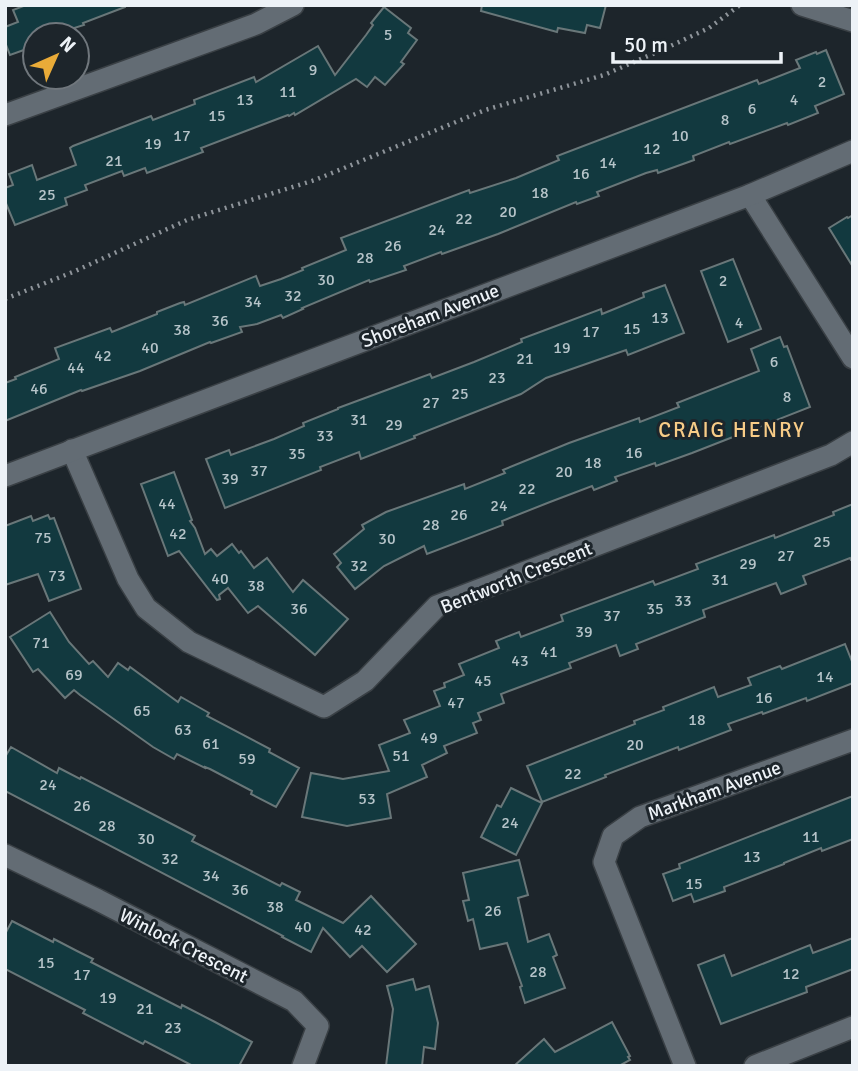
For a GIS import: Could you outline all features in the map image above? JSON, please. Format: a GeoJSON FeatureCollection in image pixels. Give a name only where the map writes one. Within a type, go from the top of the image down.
{"type":"FeatureCollection","features":[{"type":"Feature","properties":{"kind":"street"},"geometry":{"type":"LineString","coordinates":[[5,115],[256,24],[293,5]]}},
{"type":"Feature","properties":{"kind":"street"},"geometry":{"type":"LineString","coordinates":[[802,5],[853,21]]}},
{"type":"Feature","properties":{"kind":"street","name":"Shoreham Avenue"},"geometry":{"type":"LineString","coordinates":[[5,476],[750,195],[853,151]]}},
{"type":"Feature","properties":{"kind":"street"},"geometry":{"type":"LineString","coordinates":[[750,195],[853,358]]}},
{"type":"Feature","properties":{"kind":"street","name":"Bentworth Crescent"},"geometry":{"type":"LineString","coordinates":[[72,450],[128,579],[146,608],[189,642],[324,707],[365,681],[437,606],[831,455],[853,442]]}},
{"type":"Feature","properties":{"kind":"street","name":"Markham Avenue"},"geometry":{"type":"LineString","coordinates":[[685,1066],[604,862],[613,836],[640,817],[853,740]]}},
{"type":"Feature","properties":{"kind":"street","name":"Winlock Crescent"},"geometry":{"type":"LineString","coordinates":[[5,855],[99,900],[294,1002],[318,1026],[303,1066]]}},
{"type":"Feature","properties":{"kind":"street"},"geometry":{"type":"LineString","coordinates":[[755,1066],[853,1027]]}},
{"type":"Feature","properties":{"kind":"path"},"geometry":{"type":"LineString","coordinates":[[5,299],[73,272],[187,220],[315,180],[485,110],[604,75],[709,28],[740,5]]}},
{"type":"Feature","properties":{"kind":"building"},"geometry":{"type":"Polygon","coordinates":[[[26,5],[125,5],[88,21],[21,21],[21,51],[10,55],[5,42],[5,27],[18,22],[13,10],[26,5]]]}},
{"type":"Feature","properties":{"kind":"building"},"geometry":{"type":"Polygon","coordinates":[[[482,5],[606,5],[600,28],[587,25],[585,33],[558,28],[557,32],[481,11],[482,5]]]}},
{"type":"Feature","properties":{"kind":"building"},"geometry":{"type":"Polygon","coordinates":[[[384,7],[411,28],[408,33],[417,40],[401,62],[404,64],[385,85],[375,77],[367,87],[356,79],[295,115],[288,115],[201,148],[203,152],[147,173],[145,168],[124,176],[122,171],[85,185],[87,190],[65,198],[67,205],[15,225],[5,201],[5,188],[13,185],[9,174],[32,165],[37,180],[76,165],[70,148],[73,146],[151,116],[153,120],[195,104],[194,100],[254,77],[256,82],[318,46],[335,75],[384,7]]]}},
{"type":"Feature","properties":{"kind":"building"},"geometry":{"type":"Polygon","coordinates":[[[826,50],[844,94],[815,106],[818,113],[730,144],[729,142],[693,156],[694,160],[658,173],[657,170],[646,173],[597,192],[599,196],[577,204],[576,202],[498,234],[404,266],[406,270],[370,282],[369,280],[283,318],[281,315],[240,327],[242,332],[140,371],[81,390],[5,421],[5,383],[59,359],[55,348],[110,328],[112,332],[180,303],[184,302],[185,305],[256,276],[260,286],[281,279],[346,250],[341,238],[469,190],[470,193],[516,178],[559,160],[557,156],[757,80],[759,84],[800,68],[796,60],[826,50]]]}},
{"type":"Feature","properties":{"kind":"building"},"geometry":{"type":"Polygon","coordinates":[[[853,215],[853,267],[829,228],[853,215]]]}},
{"type":"Feature","properties":{"kind":"building"},"geometry":{"type":"Polygon","coordinates":[[[733,259],[761,329],[728,342],[701,271],[733,259]]]}},
{"type":"Feature","properties":{"kind":"building"},"geometry":{"type":"Polygon","coordinates":[[[665,285],[684,333],[628,355],[626,350],[546,378],[521,394],[414,436],[415,438],[361,459],[359,452],[225,508],[206,459],[229,450],[231,455],[274,439],[338,408],[430,374],[432,378],[522,342],[521,339],[601,309],[602,314],[644,297],[643,293],[665,285]]]}},
{"type":"Feature","properties":{"kind":"building"},"geometry":{"type":"Polygon","coordinates":[[[780,337],[784,347],[787,346],[810,407],[656,466],[655,463],[615,477],[617,481],[594,490],[592,486],[550,502],[502,521],[503,525],[427,554],[424,546],[384,566],[355,589],[337,567],[341,563],[334,554],[364,529],[362,525],[386,512],[464,484],[465,489],[569,443],[639,418],[640,422],[679,407],[677,403],[759,371],[751,349],[780,337]]]}},
{"type":"Feature","properties":{"kind":"building"},"geometry":{"type":"Polygon","coordinates":[[[174,472],[192,520],[190,521],[205,554],[211,549],[217,556],[232,544],[254,568],[267,558],[293,592],[303,580],[348,619],[315,655],[258,606],[248,613],[228,588],[217,600],[179,551],[168,556],[141,484],[174,472]]]}},
{"type":"Feature","properties":{"kind":"building"},"geometry":{"type":"Polygon","coordinates":[[[853,504],[853,560],[850,558],[803,576],[806,584],[781,594],[776,583],[703,610],[705,617],[636,644],[638,649],[620,656],[616,645],[569,663],[571,668],[501,694],[504,703],[478,713],[481,720],[473,723],[477,733],[444,746],[447,753],[422,765],[427,777],[387,794],[391,818],[347,826],[302,817],[311,773],[343,779],[389,771],[379,745],[410,733],[404,720],[440,706],[434,691],[445,687],[444,683],[464,675],[459,664],[499,648],[496,641],[519,632],[521,637],[563,621],[561,615],[653,581],[655,585],[698,569],[696,564],[774,535],[775,538],[834,515],[833,512],[853,504]]]}},
{"type":"Feature","properties":{"kind":"building"},"geometry":{"type":"Polygon","coordinates":[[[48,515],[50,519],[54,518],[81,589],[49,601],[38,574],[5,585],[5,526],[31,516],[33,521],[48,515]]]}},
{"type":"Feature","properties":{"kind":"building"},"geometry":{"type":"Polygon","coordinates":[[[50,612],[69,642],[89,664],[93,661],[108,677],[118,663],[128,670],[130,667],[178,702],[181,697],[209,713],[207,716],[270,749],[269,752],[299,768],[276,807],[210,769],[177,754],[174,759],[74,690],[65,698],[38,669],[33,672],[10,637],[50,612]]]}},
{"type":"Feature","properties":{"kind":"building"},"geometry":{"type":"Polygon","coordinates":[[[845,644],[853,664],[853,683],[807,701],[806,698],[728,724],[731,730],[679,750],[678,747],[542,802],[527,766],[635,724],[634,721],[664,710],[663,707],[714,687],[718,697],[751,685],[748,678],[780,666],[782,669],[845,644]]]}},
{"type":"Feature","properties":{"kind":"building"},"geometry":{"type":"Polygon","coordinates":[[[11,747],[57,773],[59,768],[80,779],[81,777],[195,836],[192,841],[280,886],[282,883],[300,892],[296,900],[343,923],[371,896],[416,944],[387,972],[362,946],[350,957],[323,928],[311,952],[5,791],[5,757],[11,747]]]}},
{"type":"Feature","properties":{"kind":"building"},"geometry":{"type":"Polygon","coordinates":[[[511,788],[542,803],[516,855],[481,837],[497,805],[501,807],[511,788]]]}},
{"type":"Feature","properties":{"kind":"building"},"geometry":{"type":"Polygon","coordinates":[[[853,796],[853,839],[822,851],[821,848],[694,902],[691,894],[673,901],[663,874],[680,868],[679,864],[853,796]]]}},
{"type":"Feature","properties":{"kind":"building"},"geometry":{"type":"Polygon","coordinates":[[[519,860],[528,895],[518,898],[528,942],[549,934],[557,955],[553,957],[565,988],[525,1003],[507,943],[480,949],[473,919],[468,921],[463,901],[469,900],[463,873],[519,860]]]}},
{"type":"Feature","properties":{"kind":"building"},"geometry":{"type":"Polygon","coordinates":[[[12,921],[53,942],[54,939],[93,959],[91,962],[252,1042],[239,1066],[193,1066],[145,1041],[143,1044],[83,1013],[85,1010],[5,969],[5,934],[12,921]]]}},
{"type":"Feature","properties":{"kind":"building"},"geometry":{"type":"Polygon","coordinates":[[[853,938],[853,969],[806,987],[807,992],[721,1024],[698,965],[724,955],[732,976],[810,945],[813,953],[853,938]]]}},
{"type":"Feature","properties":{"kind":"building"},"geometry":{"type":"Polygon","coordinates":[[[413,979],[416,990],[429,986],[438,1023],[435,1049],[424,1047],[422,1066],[386,1066],[393,1009],[387,986],[413,979]]]}},
{"type":"Feature","properties":{"kind":"building"},"geometry":{"type":"Polygon","coordinates":[[[612,1022],[630,1056],[630,1060],[619,1066],[514,1066],[544,1039],[555,1052],[612,1022]]]}},
{"type":"Feature","properties":{"kind":"district","name":"CRAIG HENRY"},"geometry":{"type":"Point","coordinates":[732,430]}}]}
